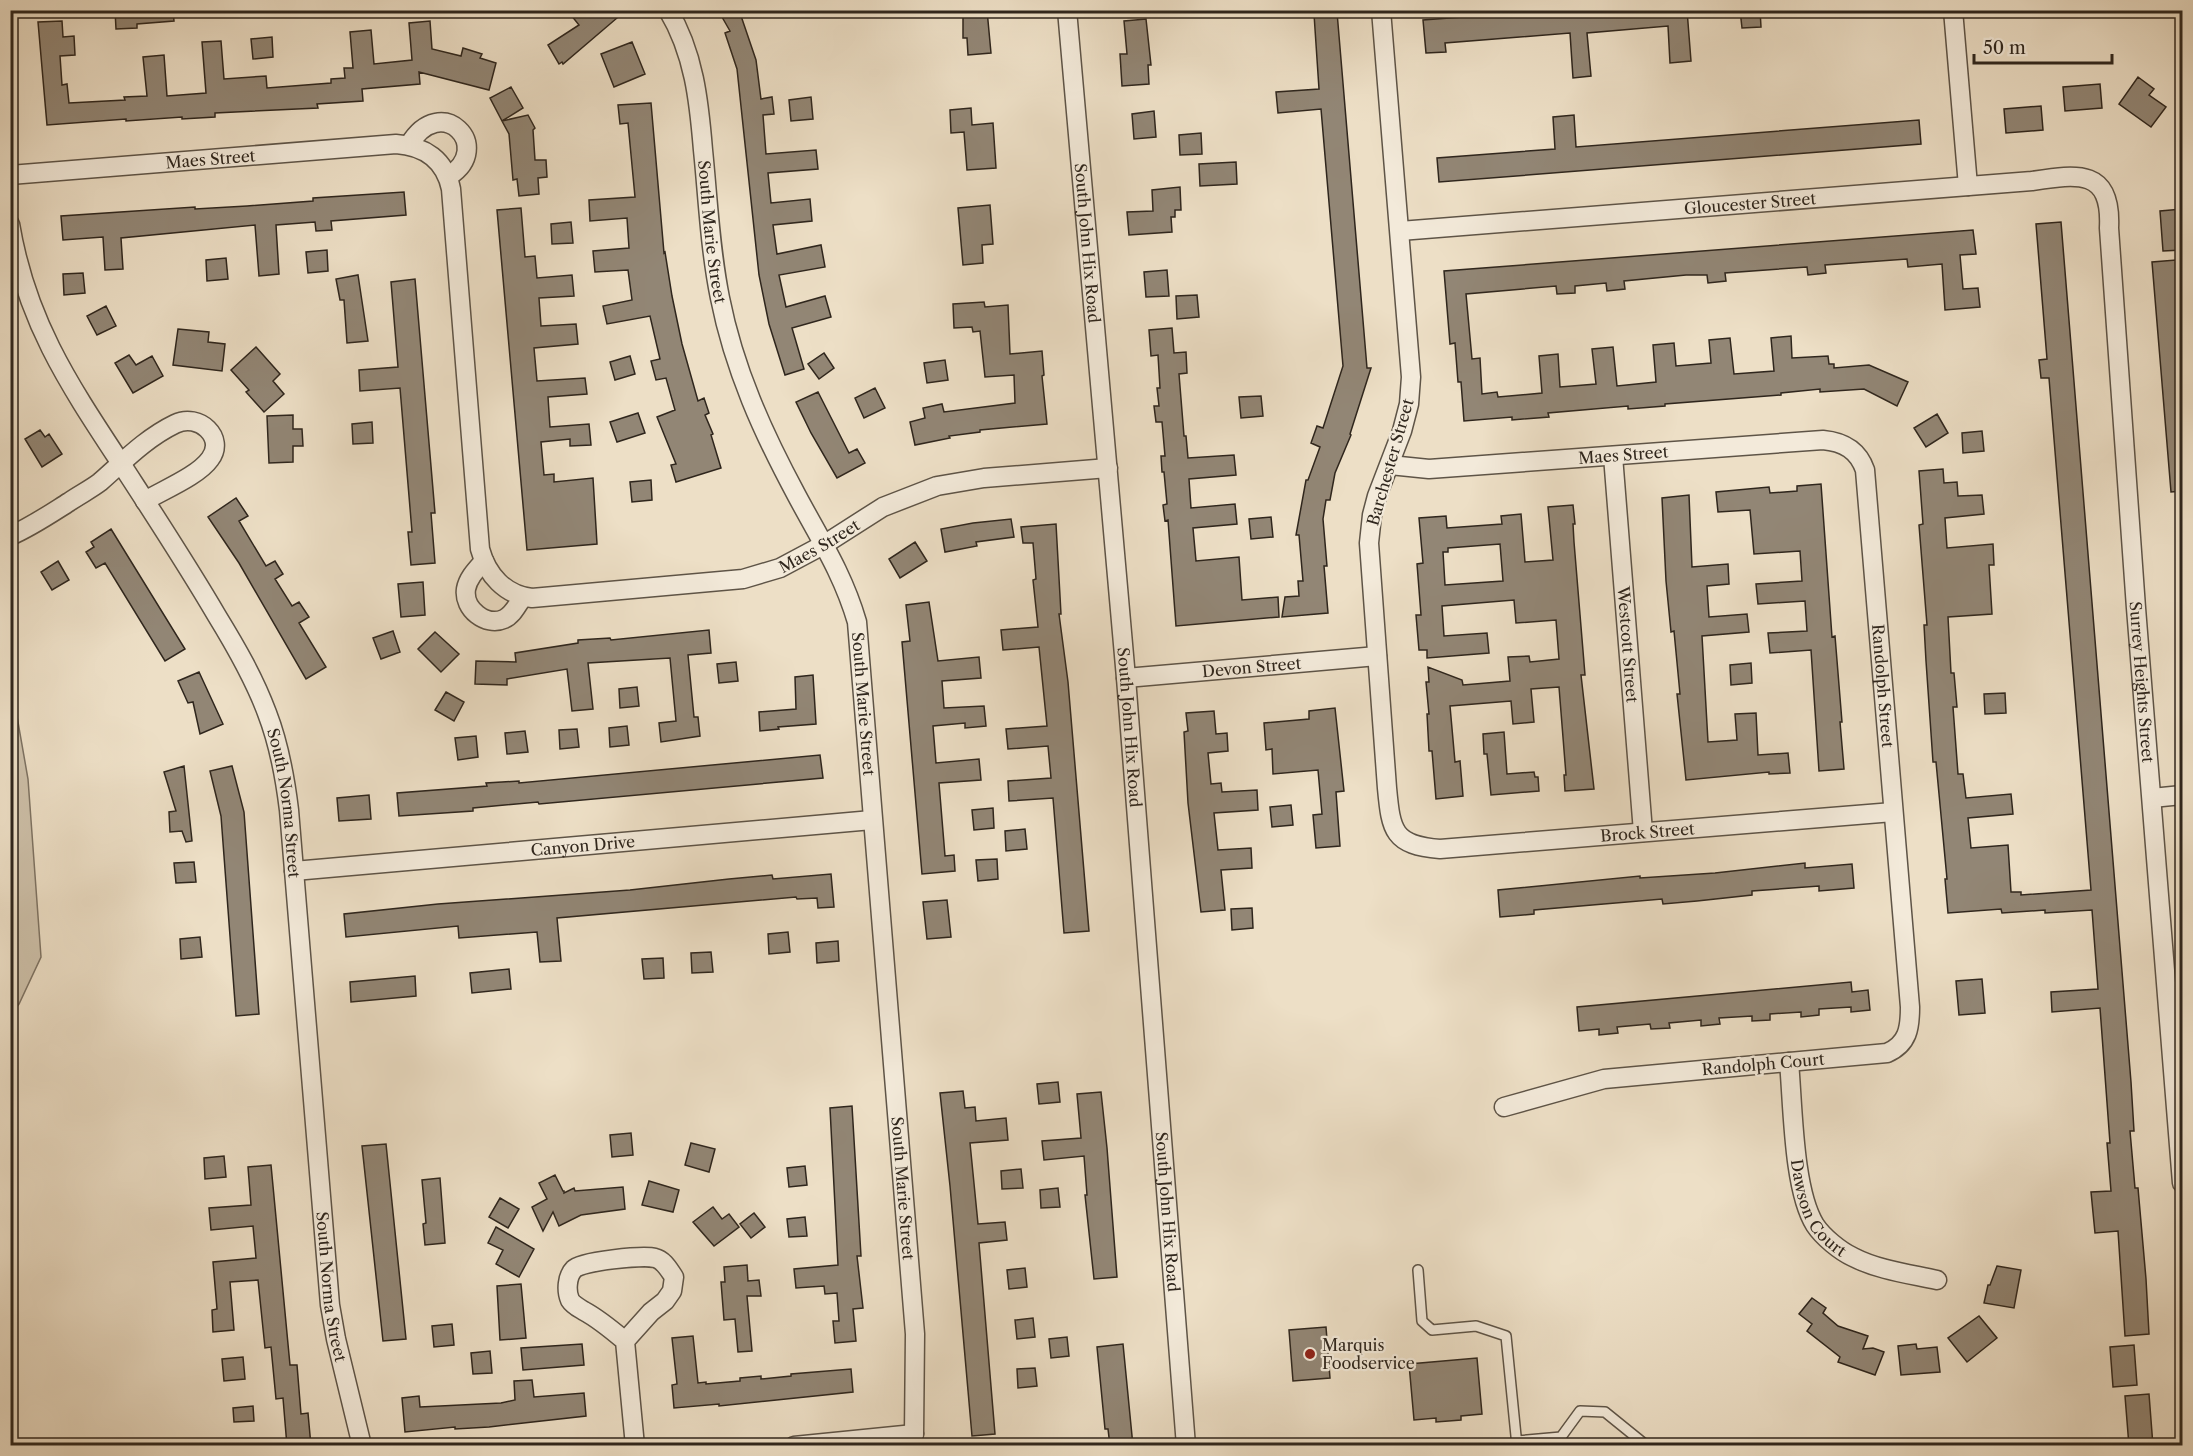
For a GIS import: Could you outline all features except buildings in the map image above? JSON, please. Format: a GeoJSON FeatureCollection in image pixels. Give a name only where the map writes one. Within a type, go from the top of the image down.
{"type":"FeatureCollection","features":[{"type":"Feature","properties":{"kind":"street","name":"South Marie Street"},"geometry":{"type":"LineString","coordinates":[[668,10],[685,47],[698,97],[712,254],[729,340],[760,426],[825,544],[849,594],[857,622],[915,1334],[914,1442]]}},
{"type":"Feature","properties":{"kind":"street","name":"South John Hix Road"},"geometry":{"type":"LineString","coordinates":[[1067,10],[1126,678],[1186,1446]]}},
{"type":"Feature","properties":{"kind":"street","name":"Barchester Street"},"geometry":{"type":"LineString","coordinates":[[1381,10],[1411,377],[1409,404],[1402,430],[1372,515],[1370,543],[1390,818],[1395,831],[1403,838]]}},
{"type":"Feature","properties":{"kind":"street"},"geometry":{"type":"LineString","coordinates":[[1953,10],[1968,186]]}},
{"type":"Feature","properties":{"kind":"street"},"geometry":{"type":"LineString","coordinates":[[409,145],[422,128],[435,122],[448,123],[459,129],[467,148],[461,166],[448,176],[452,189],[480,549],[495,579],[502,586],[523,597],[506,618],[488,620],[470,608],[466,600],[466,589],[472,574],[484,561]]}},
{"type":"Feature","properties":{"kind":"street","name":"Maes Street"},"geometry":{"type":"LineString","coordinates":[[10,176],[396,144],[409,145],[435,157],[448,176]]}},
{"type":"Feature","properties":{"kind":"street","name":"Gloucester Street"},"geometry":{"type":"LineString","coordinates":[[1400,231],[2032,181],[2067,175],[2082,176],[2098,184]]}},
{"type":"Feature","properties":{"kind":"street","name":"Surrey Heights Street"},"geometry":{"type":"LineString","coordinates":[[2098,184],[2106,200],[2109,215],[2136,608],[2182,1183]]}},
{"type":"Feature","properties":{"kind":"street","name":"South Norma Street"},"geometry":{"type":"LineString","coordinates":[[10,224],[22,280],[42,333],[67,378],[187,565],[234,643],[261,698],[278,747],[285,778],[294,872],[330,1305],[362,1446]]}},
{"type":"Feature","properties":{"kind":"street"},"geometry":{"type":"LineString","coordinates":[[10,536],[98,483],[141,445],[176,423],[184,420],[203,423],[210,431],[214,447],[208,461],[196,471],[145,501]]}},
{"type":"Feature","properties":{"kind":"street","name":"Maes Street"},"geometry":{"type":"LineString","coordinates":[[1390,465],[1429,469],[1824,440],[1845,444],[1854,451]]}},
{"type":"Feature","properties":{"kind":"street","name":"Randolph Street"},"geometry":{"type":"LineString","coordinates":[[1854,451],[1861,458],[1867,481],[1903,925]]}},
{"type":"Feature","properties":{"kind":"street","name":"Westcott Street"},"geometry":{"type":"LineString","coordinates":[[1612,456],[1643,832]]}},
{"type":"Feature","properties":{"kind":"street","name":"Maes Street"},"geometry":{"type":"LineString","coordinates":[[523,597],[743,579],[780,568],[825,544],[883,507],[937,486],[984,477],[1108,468]]}},
{"type":"Feature","properties":{"kind":"street","name":"Devon Street"},"geometry":{"type":"LineString","coordinates":[[1126,678],[1377,656]]}},
{"type":"Feature","properties":{"kind":"street"},"geometry":{"type":"LineString","coordinates":[[2152,798],[2182,795]]}},
{"type":"Feature","properties":{"kind":"street","name":"Brock Street"},"geometry":{"type":"LineString","coordinates":[[1403,838],[1424,847],[1440,849],[1893,812]]}},
{"type":"Feature","properties":{"kind":"street","name":"Canyon Drive"},"geometry":{"type":"LineString","coordinates":[[294,872],[872,820]]}},
{"type":"Feature","properties":{"kind":"street","name":"Randolph Court"},"geometry":{"type":"LineString","coordinates":[[1504,1107],[1604,1079],[1887,1053],[1904,1040],[1908,1032],[1910,1007],[1903,925]]}},
{"type":"Feature","properties":{"kind":"street","name":"Dawson Court"},"geometry":{"type":"LineString","coordinates":[[1790,1062],[1803,1197],[1815,1226],[1843,1252],[1854,1258],[1937,1280]]}},
{"type":"Feature","properties":{"kind":"street"},"geometry":{"type":"LineString","coordinates":[[625,1341],[672,1291],[674,1277],[666,1265],[656,1258],[642,1257],[583,1264],[574,1269],[568,1285],[570,1301],[576,1307],[597,1318],[625,1341],[635,1446]]}},
{"type":"Feature","properties":{"kind":"street"},"geometry":{"type":"LineString","coordinates":[[794,1446],[914,1442]]}},
{"type":"Feature","properties":{"kind":"lane"},"geometry":{"type":"LineString","coordinates":[[1418,1270],[1422,1321],[1432,1330],[1476,1326],[1506,1336],[1517,1443],[1562,1441],[1580,1411],[1605,1412],[1647,1446]]}},
{"type":"Feature","properties":{"kind":"shaded area"},"geometry":{"type":"Polygon","coordinates":[[[11,703],[15,705],[28,779],[41,957],[19,1004],[11,1014],[11,703]]]}},
{"type":"Feature","properties":{"kind":"place","name":"Marquis Foodservice"},"geometry":{"type":"Point","coordinates":[1310,1354]}}]}
